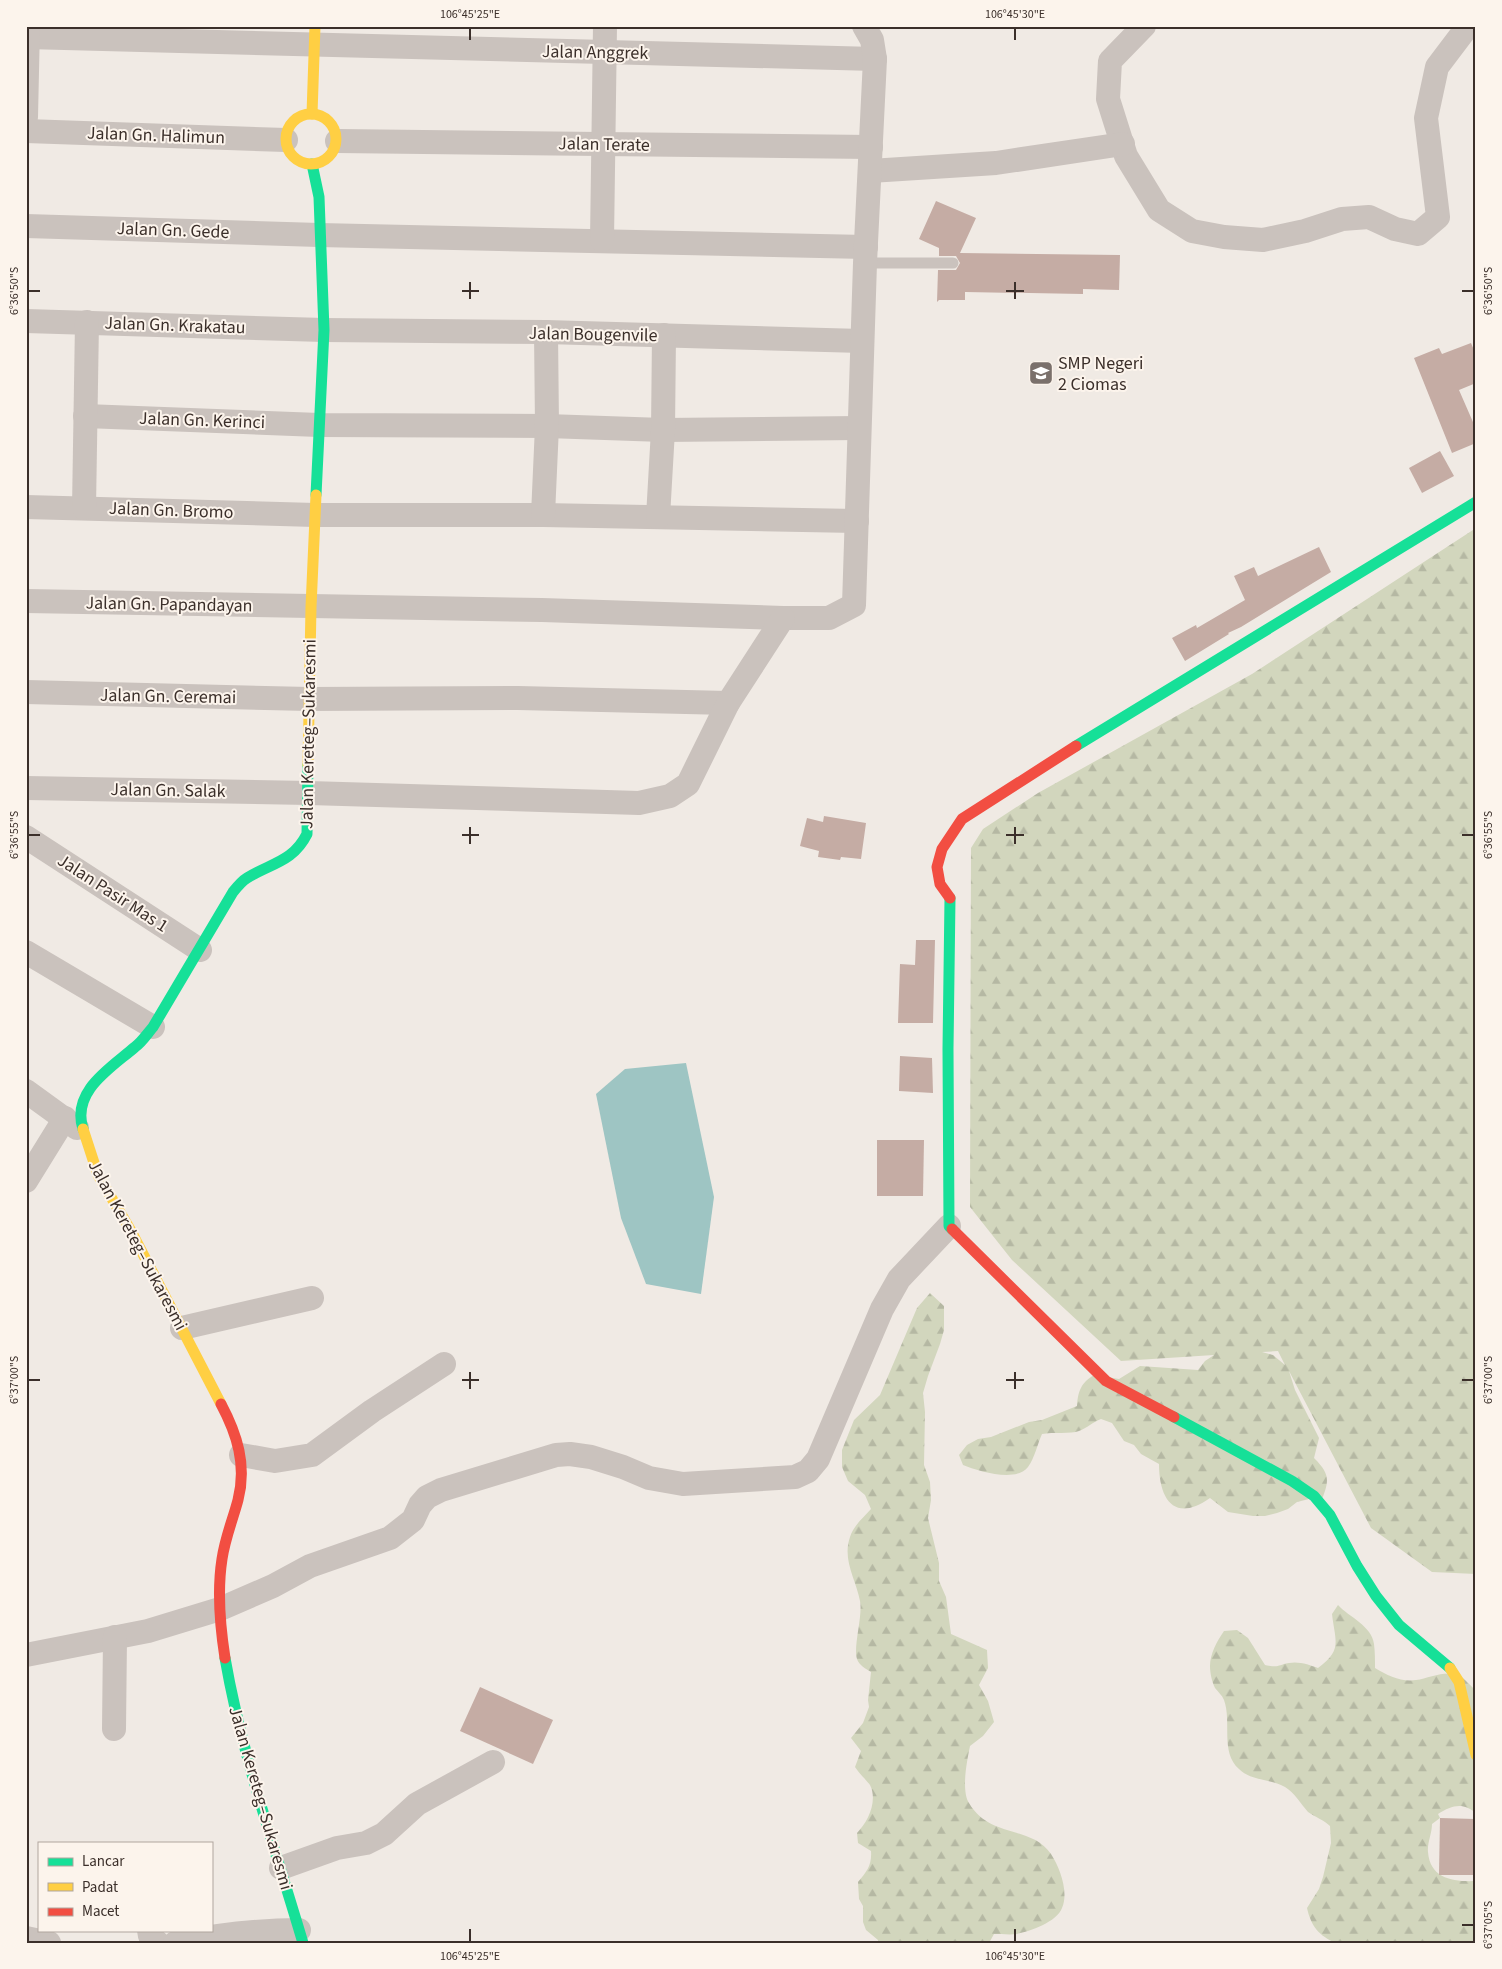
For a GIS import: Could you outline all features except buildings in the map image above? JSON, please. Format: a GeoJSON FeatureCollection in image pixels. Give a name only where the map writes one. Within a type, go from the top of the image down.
{"type":"FeatureCollection","features":[{"type":"Feature","properties":{"kind":"street"},"geometry":{"type":"LineString","coordinates":[[602,240],[606,26]]}},
{"type":"Feature","properties":{"kind":"street"},"geometry":{"type":"LineString","coordinates":[[856,521],[865,255],[875,59],[872,40],[864,26]]}},
{"type":"Feature","properties":{"kind":"street"},"geometry":{"type":"LineString","coordinates":[[1144,26],[1110,61],[1108,99],[1126,156],[1159,210],[1192,231],[1224,237],[1263,240],[1305,231],[1342,219],[1368,217],[1395,229],[1418,234],[1438,217],[1426,118],[1437,67],[1468,26]]}},
{"type":"Feature","properties":{"kind":"street"},"geometry":{"type":"LineString","coordinates":[[26,117],[27,34]]}},
{"type":"Feature","properties":{"kind":"street","name":"Jalan Anggrek"},"geometry":{"type":"LineString","coordinates":[[27,34],[315,36],[605,52],[875,59]]}},
{"type":"Feature","properties":{"kind":"street"},"geometry":{"type":"LineString","coordinates":[[312,114],[315,36]]}},
{"type":"Feature","properties":{"kind":"street"},"geometry":{"type":"LineString","coordinates":[[312,114],[322,116],[330,122],[335,131],[337,141],[329,157],[321,162],[304,164],[291,154],[286,140],[288,130],[294,122],[302,116],[312,114]]}},
{"type":"Feature","properties":{"kind":"street","name":"Jalan Gn. Halimun"},"geometry":{"type":"LineString","coordinates":[[26,130],[286,140]]}},
{"type":"Feature","properties":{"kind":"street","name":"Jalan Terate"},"geometry":{"type":"LineString","coordinates":[[337,141],[872,147]]}},
{"type":"Feature","properties":{"kind":"street"},"geometry":{"type":"LineString","coordinates":[[870,171],[996,163],[1122,144]]}},
{"type":"Feature","properties":{"kind":"street","name":"Jalan Kereteg–Sukaresmi"},"geometry":{"type":"LineString","coordinates":[[301,1936],[241,1742],[231,1696],[220,1608],[220,1578],[222,1558],[239,1498],[242,1475],[241,1456],[234,1429],[131,1231],[98,1174],[84,1134],[80,1113],[82,1103],[100,1075],[137,1046],[153,1027],[233,892],[245,879],[289,857],[303,845],[307,834],[311,607],[324,330],[319,197],[312,164]]}},
{"type":"Feature","properties":{"kind":"street","name":"Jalan Gn. Gede"},"geometry":{"type":"LineString","coordinates":[[26,226],[319,235],[602,240],[865,255]]}},
{"type":"Feature","properties":{"kind":"street","name":"Jalan Gn. Krakatau"},"geometry":{"type":"LineString","coordinates":[[26,321],[324,330]]}},
{"type":"Feature","properties":{"kind":"street"},"geometry":{"type":"LineString","coordinates":[[84,508],[87,322]]}},
{"type":"Feature","properties":{"kind":"street","name":"Jalan Bougenvile"},"geometry":{"type":"LineString","coordinates":[[324,330],[546,332],[862,341]]}},
{"type":"Feature","properties":{"kind":"street"},"geometry":{"type":"LineString","coordinates":[[544,515],[547,426],[546,332]]}},
{"type":"Feature","properties":{"kind":"street"},"geometry":{"type":"LineString","coordinates":[[658,517],[663,430],[664,335]]}},
{"type":"Feature","properties":{"kind":"street","name":"Jalan Gn. Kerinci"},"geometry":{"type":"LineString","coordinates":[[85,416],[319,425],[547,426],[663,430],[859,428]]}},
{"type":"Feature","properties":{"kind":"street"},"geometry":{"type":"LineString","coordinates":[[26,1655],[148,1631],[220,1608],[273,1586],[310,1566],[390,1538],[413,1520],[420,1505],[427,1498],[441,1490],[556,1455],[570,1454],[591,1457],[649,1478],[683,1484],[795,1478],[808,1471],[818,1459],[882,1309],[899,1279],[949,1226],[948,1059],[951,900],[949,894],[940,885],[936,874],[938,861],[950,834],[962,819],[1079,744],[1476,502]]}},
{"type":"Feature","properties":{"kind":"street","name":"Jalan Gn. Bromo"},"geometry":{"type":"LineString","coordinates":[[26,507],[315,515],[544,515],[856,521]]}},
{"type":"Feature","properties":{"kind":"street","name":"Jalan Gn. Papandayan"},"geometry":{"type":"LineString","coordinates":[[26,601],[542,610],[829,618],[854,605],[856,521]]}},
{"type":"Feature","properties":{"kind":"street","name":"Jalan Gn. Salak"},"geometry":{"type":"LineString","coordinates":[[26,788],[309,793],[639,803],[670,796],[688,784],[728,702],[783,618]]}},
{"type":"Feature","properties":{"kind":"street","name":"Jalan Gn. Ceremai"},"geometry":{"type":"LineString","coordinates":[[26,692],[309,699],[518,698],[728,702]]}},
{"type":"Feature","properties":{"kind":"street","name":"Jalan Pasir Mas 1"},"geometry":{"type":"LineString","coordinates":[[26,837],[200,950]]}},
{"type":"Feature","properties":{"kind":"street"},"geometry":{"type":"LineString","coordinates":[[26,952],[153,1027]]}},
{"type":"Feature","properties":{"kind":"street"},"geometry":{"type":"LineString","coordinates":[[26,1091],[65,1118],[84,1134]]}},
{"type":"Feature","properties":{"kind":"street"},"geometry":{"type":"LineString","coordinates":[[26,1182],[65,1118]]}},
{"type":"Feature","properties":{"kind":"street"},"geometry":{"type":"LineString","coordinates":[[949,1226],[1106,1381],[1292,1481],[1314,1496],[1330,1515],[1357,1566],[1376,1596],[1399,1625],[1421,1645],[1448,1665],[1459,1682],[1476,1755]]}},
{"type":"Feature","properties":{"kind":"street"},"geometry":{"type":"LineString","coordinates":[[182,1328],[312,1298]]}},
{"type":"Feature","properties":{"kind":"street"},"geometry":{"type":"LineString","coordinates":[[241,1456],[276,1461],[312,1455],[372,1411],[444,1364]]}},
{"type":"Feature","properties":{"kind":"street"},"geometry":{"type":"LineString","coordinates":[[114,1729],[115,1637]]}},
{"type":"Feature","properties":{"kind":"street"},"geometry":{"type":"LineString","coordinates":[[281,1868],[337,1848],[366,1843],[384,1834],[417,1804],[493,1762]]}},
{"type":"Feature","properties":{"kind":"street"},"geometry":{"type":"LineString","coordinates":[[175,1943],[219,1934],[260,1930],[301,1936]]}},
{"type":"Feature","properties":{"kind":"street"},"geometry":{"type":"LineString","coordinates":[[149,1932],[150,1936],[158,1943]]}},
{"type":"Feature","properties":{"kind":"street"},"geometry":{"type":"LineString","coordinates":[[26,1938],[49,1943]]}},
{"type":"Feature","properties":{"kind":"lane"},"geometry":{"type":"LineString","coordinates":[[865,255],[953,263]]}},
{"type":"Feature","properties":{"kind":"green space"},"geometry":{"type":"Polygon","coordinates":[[[1476,528],[1476,1574],[1432,1572],[1371,1528],[1289,1371],[1295,1390],[1319,1438],[1314,1458],[1320,1464],[1327,1478],[1326,1489],[1321,1502],[1309,1499],[1297,1502],[1288,1509],[1265,1516],[1228,1512],[1210,1498],[1198,1505],[1178,1508],[1171,1504],[1162,1488],[1159,1464],[1141,1454],[1134,1445],[1124,1441],[1112,1423],[1101,1419],[1076,1432],[1042,1434],[1028,1467],[1022,1472],[1015,1474],[997,1474],[963,1465],[959,1455],[967,1445],[978,1439],[991,1437],[1029,1422],[1042,1420],[1077,1406],[1081,1388],[1094,1375],[1119,1379],[1140,1366],[1198,1370],[1205,1361],[1214,1355],[1121,1361],[1012,1260],[970,1207],[971,848],[983,829],[1038,793],[1252,674],[1476,528]],[[1278,1351],[1262,1352],[1273,1355],[1285,1365],[1278,1351]]]}},
{"type":"Feature","properties":{"kind":"green space"},"geometry":{"type":"Polygon","coordinates":[[[930,1293],[944,1306],[944,1330],[923,1393],[925,1412],[924,1465],[930,1482],[931,1500],[928,1518],[939,1563],[939,1581],[946,1597],[951,1634],[987,1650],[988,1668],[979,1685],[988,1701],[994,1722],[983,1736],[970,1746],[965,1775],[965,1791],[969,1803],[988,1822],[1033,1839],[1043,1845],[1054,1860],[1063,1880],[1064,1888],[1064,1902],[1055,1918],[1022,1933],[994,1934],[989,1943],[878,1943],[878,1940],[866,1930],[863,1922],[863,1906],[859,1899],[858,1882],[868,1868],[871,1860],[871,1851],[858,1843],[857,1833],[871,1811],[873,1798],[870,1785],[855,1767],[861,1751],[851,1738],[863,1723],[869,1707],[871,1672],[861,1665],[856,1654],[861,1607],[850,1569],[848,1545],[854,1529],[871,1509],[865,1495],[848,1481],[842,1467],[842,1450],[854,1420],[880,1395],[917,1308],[930,1293]]]}},
{"type":"Feature","properties":{"kind":"green space"},"geometry":{"type":"Polygon","coordinates":[[[1338,1605],[1369,1632],[1374,1644],[1375,1668],[1390,1676],[1405,1680],[1416,1680],[1448,1673],[1458,1675],[1476,1691],[1476,1813],[1467,1807],[1457,1806],[1438,1814],[1440,1818],[1432,1824],[1428,1849],[1433,1868],[1444,1877],[1460,1881],[1476,1881],[1476,1943],[1336,1943],[1320,1934],[1313,1925],[1307,1908],[1319,1889],[1323,1877],[1331,1843],[1330,1826],[1308,1812],[1289,1789],[1274,1782],[1249,1776],[1233,1762],[1228,1745],[1226,1709],[1223,1698],[1214,1686],[1210,1669],[1210,1661],[1216,1643],[1224,1631],[1237,1630],[1248,1638],[1265,1665],[1276,1666],[1297,1663],[1318,1668],[1331,1656],[1336,1644],[1332,1614],[1338,1605]]]}},
{"type":"Feature","properties":{"kind":"water"},"geometry":{"type":"Polygon","coordinates":[[[686,1063],[714,1197],[701,1294],[646,1284],[621,1218],[596,1094],[625,1069],[686,1063]]]}},
{"type":"Feature","properties":{"kind":"traffic: fast"},"geometry":{"type":"LineString","coordinates":[[312,164],[319,197],[324,330],[316,495]]}},
{"type":"Feature","properties":{"kind":"traffic: fast"},"geometry":{"type":"LineString","coordinates":[[1076,746],[1476,502]]}},
{"type":"Feature","properties":{"kind":"traffic: fast"},"geometry":{"type":"LineString","coordinates":[[83,1129],[81,1115],[83,1103],[88,1092],[95,1082],[138,1045],[153,1027],[233,892],[245,879],[281,861],[295,851],[307,834],[308,765]]}},
{"type":"Feature","properties":{"kind":"traffic: fast"},"geometry":{"type":"LineString","coordinates":[[950,898],[948,1049],[949,1226],[952,1229]]}},
{"type":"Feature","properties":{"kind":"traffic: fast"},"geometry":{"type":"LineString","coordinates":[[1174,1417],[1292,1481],[1314,1496],[1330,1515],[1357,1566],[1376,1596],[1399,1625],[1450,1668]]}},
{"type":"Feature","properties":{"kind":"traffic: fast"},"geometry":{"type":"LineString","coordinates":[[225,1658],[240,1731],[303,1943]]}},
{"type":"Feature","properties":{"kind":"traffic: slow"},"geometry":{"type":"LineString","coordinates":[[312,114],[315,26]]}},
{"type":"Feature","properties":{"kind":"traffic: slow"},"geometry":{"type":"LineString","coordinates":[[311,114],[321,116],[329,121],[334,129],[336,139],[334,149],[329,157],[321,162],[311,164],[301,162],[293,157],[288,149],[286,139],[288,129],[293,121],[301,116],[311,114]]}},
{"type":"Feature","properties":{"kind":"traffic: slow"},"geometry":{"type":"LineString","coordinates":[[308,765],[311,607],[316,495]]}},
{"type":"Feature","properties":{"kind":"traffic: slow"},"geometry":{"type":"LineString","coordinates":[[83,1129],[98,1175],[131,1231],[221,1404]]}},
{"type":"Feature","properties":{"kind":"traffic: slow"},"geometry":{"type":"LineString","coordinates":[[1450,1668],[1459,1682],[1476,1755]]}},
{"type":"Feature","properties":{"kind":"traffic: jam"},"geometry":{"type":"LineString","coordinates":[[950,898],[940,884],[937,867],[942,849],[962,819],[1076,746]]}},
{"type":"Feature","properties":{"kind":"traffic: jam"},"geometry":{"type":"LineString","coordinates":[[952,1229],[1106,1381],[1174,1417]]}},
{"type":"Feature","properties":{"kind":"traffic: jam"},"geometry":{"type":"LineString","coordinates":[[221,1404],[236,1438],[241,1462],[241,1487],[225,1544],[220,1571],[220,1608],[225,1658]]}},
{"type":"Feature","properties":{"kind":"place","name":"SMP Negeri 2 Ciomas"},"geometry":{"type":"Point","coordinates":[1041,373]}}]}
